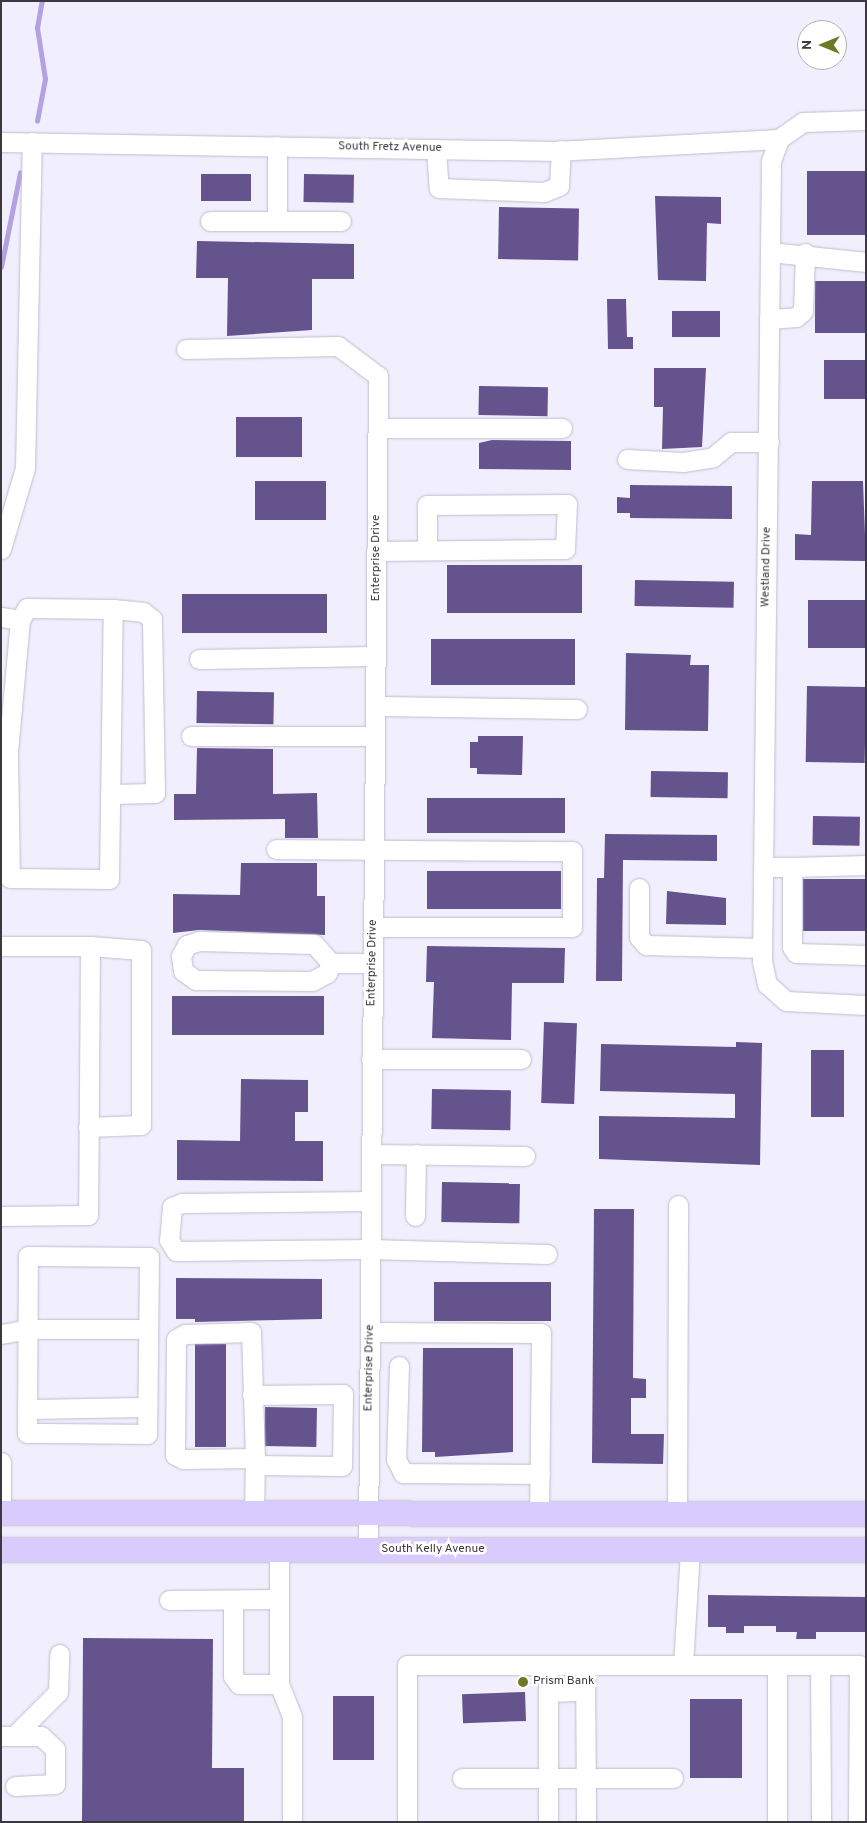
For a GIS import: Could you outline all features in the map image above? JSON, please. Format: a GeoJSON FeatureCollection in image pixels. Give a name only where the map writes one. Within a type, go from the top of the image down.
{"type":"FeatureCollection","features":[{"type":"Feature","properties":{"kind":"main road"},"geometry":{"type":"LineString","coordinates":[[1,1513],[539,1512],[866,1514]]}},
{"type":"Feature","properties":{"kind":"main road"},"geometry":{"type":"LineString","coordinates":[[678,1514],[690,1549]]}},
{"type":"Feature","properties":{"kind":"main road","name":"South Kelly Avenue"},"geometry":{"type":"LineString","coordinates":[[1,1550],[866,1550]]}},
{"type":"Feature","properties":{"kind":"street"},"geometry":{"type":"LineString","coordinates":[[779,139],[803,122],[866,120]]}},
{"type":"Feature","properties":{"kind":"street","name":"South Fretz Avenue"},"geometry":{"type":"LineString","coordinates":[[1,142],[561,150],[779,139]]}},
{"type":"Feature","properties":{"kind":"street","name":"Westland Drive"},"geometry":{"type":"LineString","coordinates":[[779,139],[771,161],[762,948],[764,974],[775,994],[799,1005],[866,1005]]}},
{"type":"Feature","properties":{"kind":"street"},"geometry":{"type":"LineString","coordinates":[[1,550],[25,468],[32,142]]}},
{"type":"Feature","properties":{"kind":"street"},"geometry":{"type":"LineString","coordinates":[[277,221],[278,146]]}},
{"type":"Feature","properties":{"kind":"street"},"geometry":{"type":"LineString","coordinates":[[436,149],[439,188],[544,192],[560,186],[561,150]]}},
{"type":"Feature","properties":{"kind":"street"},"geometry":{"type":"LineString","coordinates":[[210,221],[341,221]]}},
{"type":"Feature","properties":{"kind":"street"},"geometry":{"type":"LineString","coordinates":[[770,252],[805,253],[866,262]]}},
{"type":"Feature","properties":{"kind":"street"},"geometry":{"type":"LineString","coordinates":[[769,319],[796,317],[803,311],[805,253]]}},
{"type":"Feature","properties":{"kind":"street","name":"Enterprise Drive"},"geometry":{"type":"LineString","coordinates":[[186,349],[338,346],[378,376],[368,1550]]}},
{"type":"Feature","properties":{"kind":"street"},"geometry":{"type":"LineString","coordinates":[[378,428],[562,428]]}},
{"type":"Feature","properties":{"kind":"street"},"geometry":{"type":"LineString","coordinates":[[627,459],[683,462],[713,457],[731,442],[769,442]]}},
{"type":"Feature","properties":{"kind":"street"},"geometry":{"type":"LineString","coordinates":[[376,551],[565,548],[567,504],[427,505],[427,550]]}},
{"type":"Feature","properties":{"kind":"street"},"geometry":{"type":"LineString","coordinates":[[110,794],[155,793],[152,619],[143,612],[112,609],[27,608],[20,620],[5,753],[6,850],[10,878],[109,880],[112,609]]}},
{"type":"Feature","properties":{"kind":"street"},"geometry":{"type":"LineString","coordinates":[[1,617],[20,620]]}},
{"type":"Feature","properties":{"kind":"street"},"geometry":{"type":"LineString","coordinates":[[199,659],[376,656]]}},
{"type":"Feature","properties":{"kind":"street"},"geometry":{"type":"LineString","coordinates":[[375,706],[577,709]]}},
{"type":"Feature","properties":{"kind":"street"},"geometry":{"type":"LineString","coordinates":[[191,736],[375,736]]}},
{"type":"Feature","properties":{"kind":"street"},"geometry":{"type":"LineString","coordinates":[[276,849],[572,851],[572,927],[374,927]]}},
{"type":"Feature","properties":{"kind":"street"},"geometry":{"type":"LineString","coordinates":[[764,867],[866,864]]}},
{"type":"Feature","properties":{"kind":"street"},"geometry":{"type":"LineString","coordinates":[[792,867],[792,946],[796,953],[866,955]]}},
{"type":"Feature","properties":{"kind":"street"},"geometry":{"type":"LineString","coordinates":[[639,888],[642,943],[762,948]]}},
{"type":"Feature","properties":{"kind":"street"},"geometry":{"type":"LineString","coordinates":[[331,963],[327,973],[312,981],[196,980],[183,972],[180,956],[187,945],[199,941],[314,944],[331,963],[373,963]]}},
{"type":"Feature","properties":{"kind":"street"},"geometry":{"type":"LineString","coordinates":[[1,946],[90,946],[141,950],[141,1125],[88,1127]]}},
{"type":"Feature","properties":{"kind":"street"},"geometry":{"type":"LineString","coordinates":[[1,1216],[88,1215],[90,946]]}},
{"type":"Feature","properties":{"kind":"street"},"geometry":{"type":"LineString","coordinates":[[371,1059],[521,1059]]}},
{"type":"Feature","properties":{"kind":"street"},"geometry":{"type":"LineString","coordinates":[[371,1154],[525,1156]]}},
{"type":"Feature","properties":{"kind":"street"},"geometry":{"type":"LineString","coordinates":[[415,1216],[416,1154]]}},
{"type":"Feature","properties":{"kind":"street"},"geometry":{"type":"LineString","coordinates":[[371,1201],[182,1203],[172,1207],[169,1215],[169,1240],[176,1251],[370,1248],[547,1254]]}},
{"type":"Feature","properties":{"kind":"street"},"geometry":{"type":"LineString","coordinates":[[678,1205],[678,1514]]}},
{"type":"Feature","properties":{"kind":"street"},"geometry":{"type":"LineString","coordinates":[[28,1256],[149,1257],[147,1434],[27,1433],[28,1329],[28,1256]]}},
{"type":"Feature","properties":{"kind":"street"},"geometry":{"type":"LineString","coordinates":[[1,1334],[28,1329],[148,1329]]}},
{"type":"Feature","properties":{"kind":"street"},"geometry":{"type":"LineString","coordinates":[[252,1396],[343,1394],[342,1466],[255,1461],[183,1459],[175,1455],[176,1339],[185,1334],[251,1332],[252,1396],[255,1461],[254,1514]]}},
{"type":"Feature","properties":{"kind":"street"},"geometry":{"type":"LineString","coordinates":[[370,1332],[541,1333],[539,1512]]}},
{"type":"Feature","properties":{"kind":"street"},"geometry":{"type":"LineString","coordinates":[[399,1366],[396,1458],[403,1473],[540,1474]]}},
{"type":"Feature","properties":{"kind":"street"},"geometry":{"type":"LineString","coordinates":[[27,1409],[148,1407]]}},
{"type":"Feature","properties":{"kind":"street"},"geometry":{"type":"LineString","coordinates":[[369,1409],[398,1408]]}},
{"type":"Feature","properties":{"kind":"street"},"geometry":{"type":"LineString","coordinates":[[1,1462],[1,1500]]}},
{"type":"Feature","properties":{"kind":"street"},"geometry":{"type":"LineString","coordinates":[[279,1549],[279,1684],[292,1717],[292,1822]]}},
{"type":"Feature","properties":{"kind":"street"},"geometry":{"type":"LineString","coordinates":[[683,1665],[690,1549]]}},
{"type":"Feature","properties":{"kind":"street"},"geometry":{"type":"LineString","coordinates":[[169,1600],[279,1599]]}},
{"type":"Feature","properties":{"kind":"street"},"geometry":{"type":"LineString","coordinates":[[233,1600],[233,1676],[239,1684],[279,1684]]}},
{"type":"Feature","properties":{"kind":"street"},"geometry":{"type":"LineString","coordinates":[[8,1736],[58,1692],[59,1654]]}},
{"type":"Feature","properties":{"kind":"street"},"geometry":{"type":"LineString","coordinates":[[407,1822],[407,1665],[859,1665],[858,1822]]}},
{"type":"Feature","properties":{"kind":"street"},"geometry":{"type":"LineString","coordinates":[[548,1665],[548,1822]]}},
{"type":"Feature","properties":{"kind":"street"},"geometry":{"type":"LineString","coordinates":[[585,1665],[586,1822]]}},
{"type":"Feature","properties":{"kind":"street"},"geometry":{"type":"LineString","coordinates":[[777,1665],[777,1822]]}},
{"type":"Feature","properties":{"kind":"street"},"geometry":{"type":"LineString","coordinates":[[820,1665],[821,1822]]}},
{"type":"Feature","properties":{"kind":"street"},"geometry":{"type":"LineString","coordinates":[[548,1692],[585,1691]]}},
{"type":"Feature","properties":{"kind":"street"},"geometry":{"type":"LineString","coordinates":[[8,1736],[41,1736],[55,1749],[52,1787],[15,1786]]}},
{"type":"Feature","properties":{"kind":"street"},"geometry":{"type":"LineString","coordinates":[[462,1778],[673,1778]]}},
{"type":"Feature","properties":{"kind":"building"},"geometry":{"type":"Polygon","coordinates":[[[807,171],[866,171],[866,235],[807,235],[807,171]]]}},
{"type":"Feature","properties":{"kind":"building"},"geometry":{"type":"Polygon","coordinates":[[[201,174],[251,174],[251,201],[201,201],[201,174]]]}},
{"type":"Feature","properties":{"kind":"building"},"geometry":{"type":"Polygon","coordinates":[[[304,174],[354,175],[354,203],[304,202],[304,174]]]}},
{"type":"Feature","properties":{"kind":"building"},"geometry":{"type":"Polygon","coordinates":[[[655,196],[721,197],[721,224],[707,223],[706,281],[658,280],[655,196]]]}},
{"type":"Feature","properties":{"kind":"building"},"geometry":{"type":"Polygon","coordinates":[[[499,207],[579,208],[578,260],[498,259],[499,207]]]}},
{"type":"Feature","properties":{"kind":"building"},"geometry":{"type":"Polygon","coordinates":[[[197,241],[354,244],[354,279],[312,279],[312,330],[227,336],[228,278],[196,278],[197,241]]]}},
{"type":"Feature","properties":{"kind":"building"},"geometry":{"type":"Polygon","coordinates":[[[815,281],[866,281],[866,333],[815,333],[815,281]]]}},
{"type":"Feature","properties":{"kind":"building"},"geometry":{"type":"Polygon","coordinates":[[[607,299],[626,299],[627,337],[633,337],[633,349],[608,349],[607,299]]]}},
{"type":"Feature","properties":{"kind":"building"},"geometry":{"type":"Polygon","coordinates":[[[672,311],[720,311],[720,337],[672,337],[672,311]]]}},
{"type":"Feature","properties":{"kind":"building"},"geometry":{"type":"Polygon","coordinates":[[[824,360],[866,360],[866,399],[824,399],[824,360]]]}},
{"type":"Feature","properties":{"kind":"building"},"geometry":{"type":"Polygon","coordinates":[[[654,368],[706,368],[702,447],[662,449],[663,407],[654,407],[654,368]]]}},
{"type":"Feature","properties":{"kind":"building"},"geometry":{"type":"Polygon","coordinates":[[[479,386],[548,387],[547,416],[478,415],[479,386]]]}},
{"type":"Feature","properties":{"kind":"building"},"geometry":{"type":"Polygon","coordinates":[[[236,417],[302,417],[302,457],[236,457],[236,417]]]}},
{"type":"Feature","properties":{"kind":"building"},"geometry":{"type":"Polygon","coordinates":[[[492,440],[571,441],[571,470],[479,469],[479,443],[492,440]]]}},
{"type":"Feature","properties":{"kind":"building"},"geometry":{"type":"Polygon","coordinates":[[[255,481],[326,481],[326,520],[255,520],[255,481]]]}},
{"type":"Feature","properties":{"kind":"building"},"geometry":{"type":"Polygon","coordinates":[[[812,481],[863,481],[866,561],[795,560],[795,534],[811,535],[812,481]]]}},
{"type":"Feature","properties":{"kind":"building"},"geometry":{"type":"Polygon","coordinates":[[[630,485],[732,486],[732,519],[630,518],[630,513],[617,513],[617,497],[630,498],[630,485]]]}},
{"type":"Feature","properties":{"kind":"building"},"geometry":{"type":"Polygon","coordinates":[[[447,565],[582,565],[582,613],[447,613],[447,565]]]}},
{"type":"Feature","properties":{"kind":"building"},"geometry":{"type":"Polygon","coordinates":[[[635,580],[734,582],[734,608],[635,606],[635,580]]]}},
{"type":"Feature","properties":{"kind":"building"},"geometry":{"type":"Polygon","coordinates":[[[182,594],[327,594],[327,633],[182,633],[182,594]]]}},
{"type":"Feature","properties":{"kind":"building"},"geometry":{"type":"Polygon","coordinates":[[[808,600],[866,600],[866,648],[808,648],[808,600]]]}},
{"type":"Feature","properties":{"kind":"building"},"geometry":{"type":"Polygon","coordinates":[[[431,639],[575,639],[575,685],[431,685],[431,639]]]}},
{"type":"Feature","properties":{"kind":"building"},"geometry":{"type":"Polygon","coordinates":[[[626,653],[691,655],[690,665],[709,665],[708,731],[625,730],[626,653]]]}},
{"type":"Feature","properties":{"kind":"building"},"geometry":{"type":"Polygon","coordinates":[[[807,686],[866,687],[865,763],[806,762],[807,686]]]}},
{"type":"Feature","properties":{"kind":"building"},"geometry":{"type":"Polygon","coordinates":[[[197,691],[274,692],[273,724],[196,723],[197,691]]]}},
{"type":"Feature","properties":{"kind":"building"},"geometry":{"type":"Polygon","coordinates":[[[478,736],[523,736],[522,775],[477,774],[477,768],[470,768],[470,742],[478,742],[478,736]]]}},
{"type":"Feature","properties":{"kind":"building"},"geometry":{"type":"Polygon","coordinates":[[[197,748],[273,749],[273,794],[317,793],[318,838],[285,838],[285,819],[174,820],[174,794],[196,794],[197,748]]]}},
{"type":"Feature","properties":{"kind":"building"},"geometry":{"type":"Polygon","coordinates":[[[651,771],[728,772],[728,798],[651,797],[651,771]]]}},
{"type":"Feature","properties":{"kind":"building"},"geometry":{"type":"Polygon","coordinates":[[[427,798],[565,798],[565,833],[427,833],[427,798]]]}},
{"type":"Feature","properties":{"kind":"building"},"geometry":{"type":"Polygon","coordinates":[[[813,816],[860,817],[859,846],[812,845],[813,816]]]}},
{"type":"Feature","properties":{"kind":"building"},"geometry":{"type":"Polygon","coordinates":[[[605,834],[717,835],[717,861],[623,860],[622,981],[596,981],[597,878],[604,878],[605,834]]]}},
{"type":"Feature","properties":{"kind":"building"},"geometry":{"type":"Polygon","coordinates":[[[241,863],[317,863],[317,896],[325,896],[325,935],[199,930],[173,933],[173,894],[240,895],[241,863]]]}},
{"type":"Feature","properties":{"kind":"building"},"geometry":{"type":"Polygon","coordinates":[[[427,871],[561,871],[561,909],[427,909],[427,871]]]}},
{"type":"Feature","properties":{"kind":"building"},"geometry":{"type":"Polygon","coordinates":[[[803,879],[866,879],[866,931],[803,931],[803,879]]]}},
{"type":"Feature","properties":{"kind":"building"},"geometry":{"type":"Polygon","coordinates":[[[667,891],[726,898],[726,925],[666,924],[667,891]]]}},
{"type":"Feature","properties":{"kind":"building"},"geometry":{"type":"Polygon","coordinates":[[[427,946],[565,948],[564,983],[512,983],[511,1040],[432,1038],[434,982],[426,982],[427,946]]]}},
{"type":"Feature","properties":{"kind":"building"},"geometry":{"type":"Polygon","coordinates":[[[172,996],[324,996],[324,1035],[172,1035],[172,996]]]}},
{"type":"Feature","properties":{"kind":"building"},"geometry":{"type":"Polygon","coordinates":[[[544,1022],[577,1023],[574,1104],[541,1103],[544,1022]]]}},
{"type":"Feature","properties":{"kind":"building"},"geometry":{"type":"Polygon","coordinates":[[[736,1042],[762,1043],[760,1165],[599,1159],[599,1116],[735,1118],[735,1094],[600,1091],[601,1044],[736,1047],[736,1042]]]}},
{"type":"Feature","properties":{"kind":"building"},"geometry":{"type":"Polygon","coordinates":[[[811,1050],[844,1050],[844,1117],[811,1117],[811,1050]]]}},
{"type":"Feature","properties":{"kind":"building"},"geometry":{"type":"Polygon","coordinates":[[[241,1079],[308,1080],[308,1112],[295,1112],[295,1141],[323,1141],[323,1181],[177,1180],[177,1140],[240,1141],[241,1079]]]}},
{"type":"Feature","properties":{"kind":"building"},"geometry":{"type":"Polygon","coordinates":[[[432,1089],[511,1090],[510,1130],[431,1129],[432,1089]]]}},
{"type":"Feature","properties":{"kind":"building"},"geometry":{"type":"Polygon","coordinates":[[[442,1182],[520,1183],[519,1223],[441,1222],[442,1182]]]}},
{"type":"Feature","properties":{"kind":"building"},"geometry":{"type":"Polygon","coordinates":[[[594,1209],[634,1209],[633,1378],[646,1379],[646,1398],[631,1398],[631,1434],[664,1434],[663,1464],[592,1463],[594,1209]]]}},
{"type":"Feature","properties":{"kind":"building"},"geometry":{"type":"Polygon","coordinates":[[[176,1278],[322,1279],[322,1319],[195,1322],[195,1319],[176,1319],[176,1278]]]}},
{"type":"Feature","properties":{"kind":"building"},"geometry":{"type":"Polygon","coordinates":[[[434,1282],[551,1282],[551,1321],[434,1321],[434,1282]]]}},
{"type":"Feature","properties":{"kind":"building"},"geometry":{"type":"Polygon","coordinates":[[[195,1344],[226,1344],[226,1447],[195,1447],[195,1344]]]}},
{"type":"Feature","properties":{"kind":"building"},"geometry":{"type":"Polygon","coordinates":[[[423,1348],[513,1348],[513,1452],[435,1457],[435,1452],[422,1452],[423,1348]]]}},
{"type":"Feature","properties":{"kind":"building"},"geometry":{"type":"Polygon","coordinates":[[[265,1407],[317,1408],[316,1447],[264,1446],[265,1407]]]}},
{"type":"Feature","properties":{"kind":"building"},"geometry":{"type":"Polygon","coordinates":[[[708,1595],[866,1597],[866,1632],[816,1632],[816,1639],[796,1639],[797,1632],[776,1632],[776,1626],[744,1626],[744,1633],[726,1633],[726,1627],[708,1627],[708,1595]]]}},
{"type":"Feature","properties":{"kind":"building"},"geometry":{"type":"Polygon","coordinates":[[[83,1638],[213,1639],[212,1768],[244,1768],[244,1822],[82,1822],[83,1638]]]}},
{"type":"Feature","properties":{"kind":"building"},"geometry":{"type":"Polygon","coordinates":[[[525,1692],[526,1721],[463,1723],[462,1694],[525,1692]]]}},
{"type":"Feature","properties":{"kind":"building"},"geometry":{"type":"Polygon","coordinates":[[[333,1696],[374,1696],[374,1760],[333,1760],[333,1696]]]}},
{"type":"Feature","properties":{"kind":"building"},"geometry":{"type":"Polygon","coordinates":[[[690,1699],[742,1699],[742,1778],[690,1778],[690,1699]]]}},
{"type":"Feature","properties":{"kind":"waterway"},"geometry":{"type":"LineString","coordinates":[[37,121],[45,79],[37,28],[42,1]]}},
{"type":"Feature","properties":{"kind":"waterway"},"geometry":{"type":"LineString","coordinates":[[1,267],[20,173]]}},
{"type":"Feature","properties":{"kind":"place","name":"Prism Bank"},"geometry":{"type":"Point","coordinates":[523,1682]}}]}
